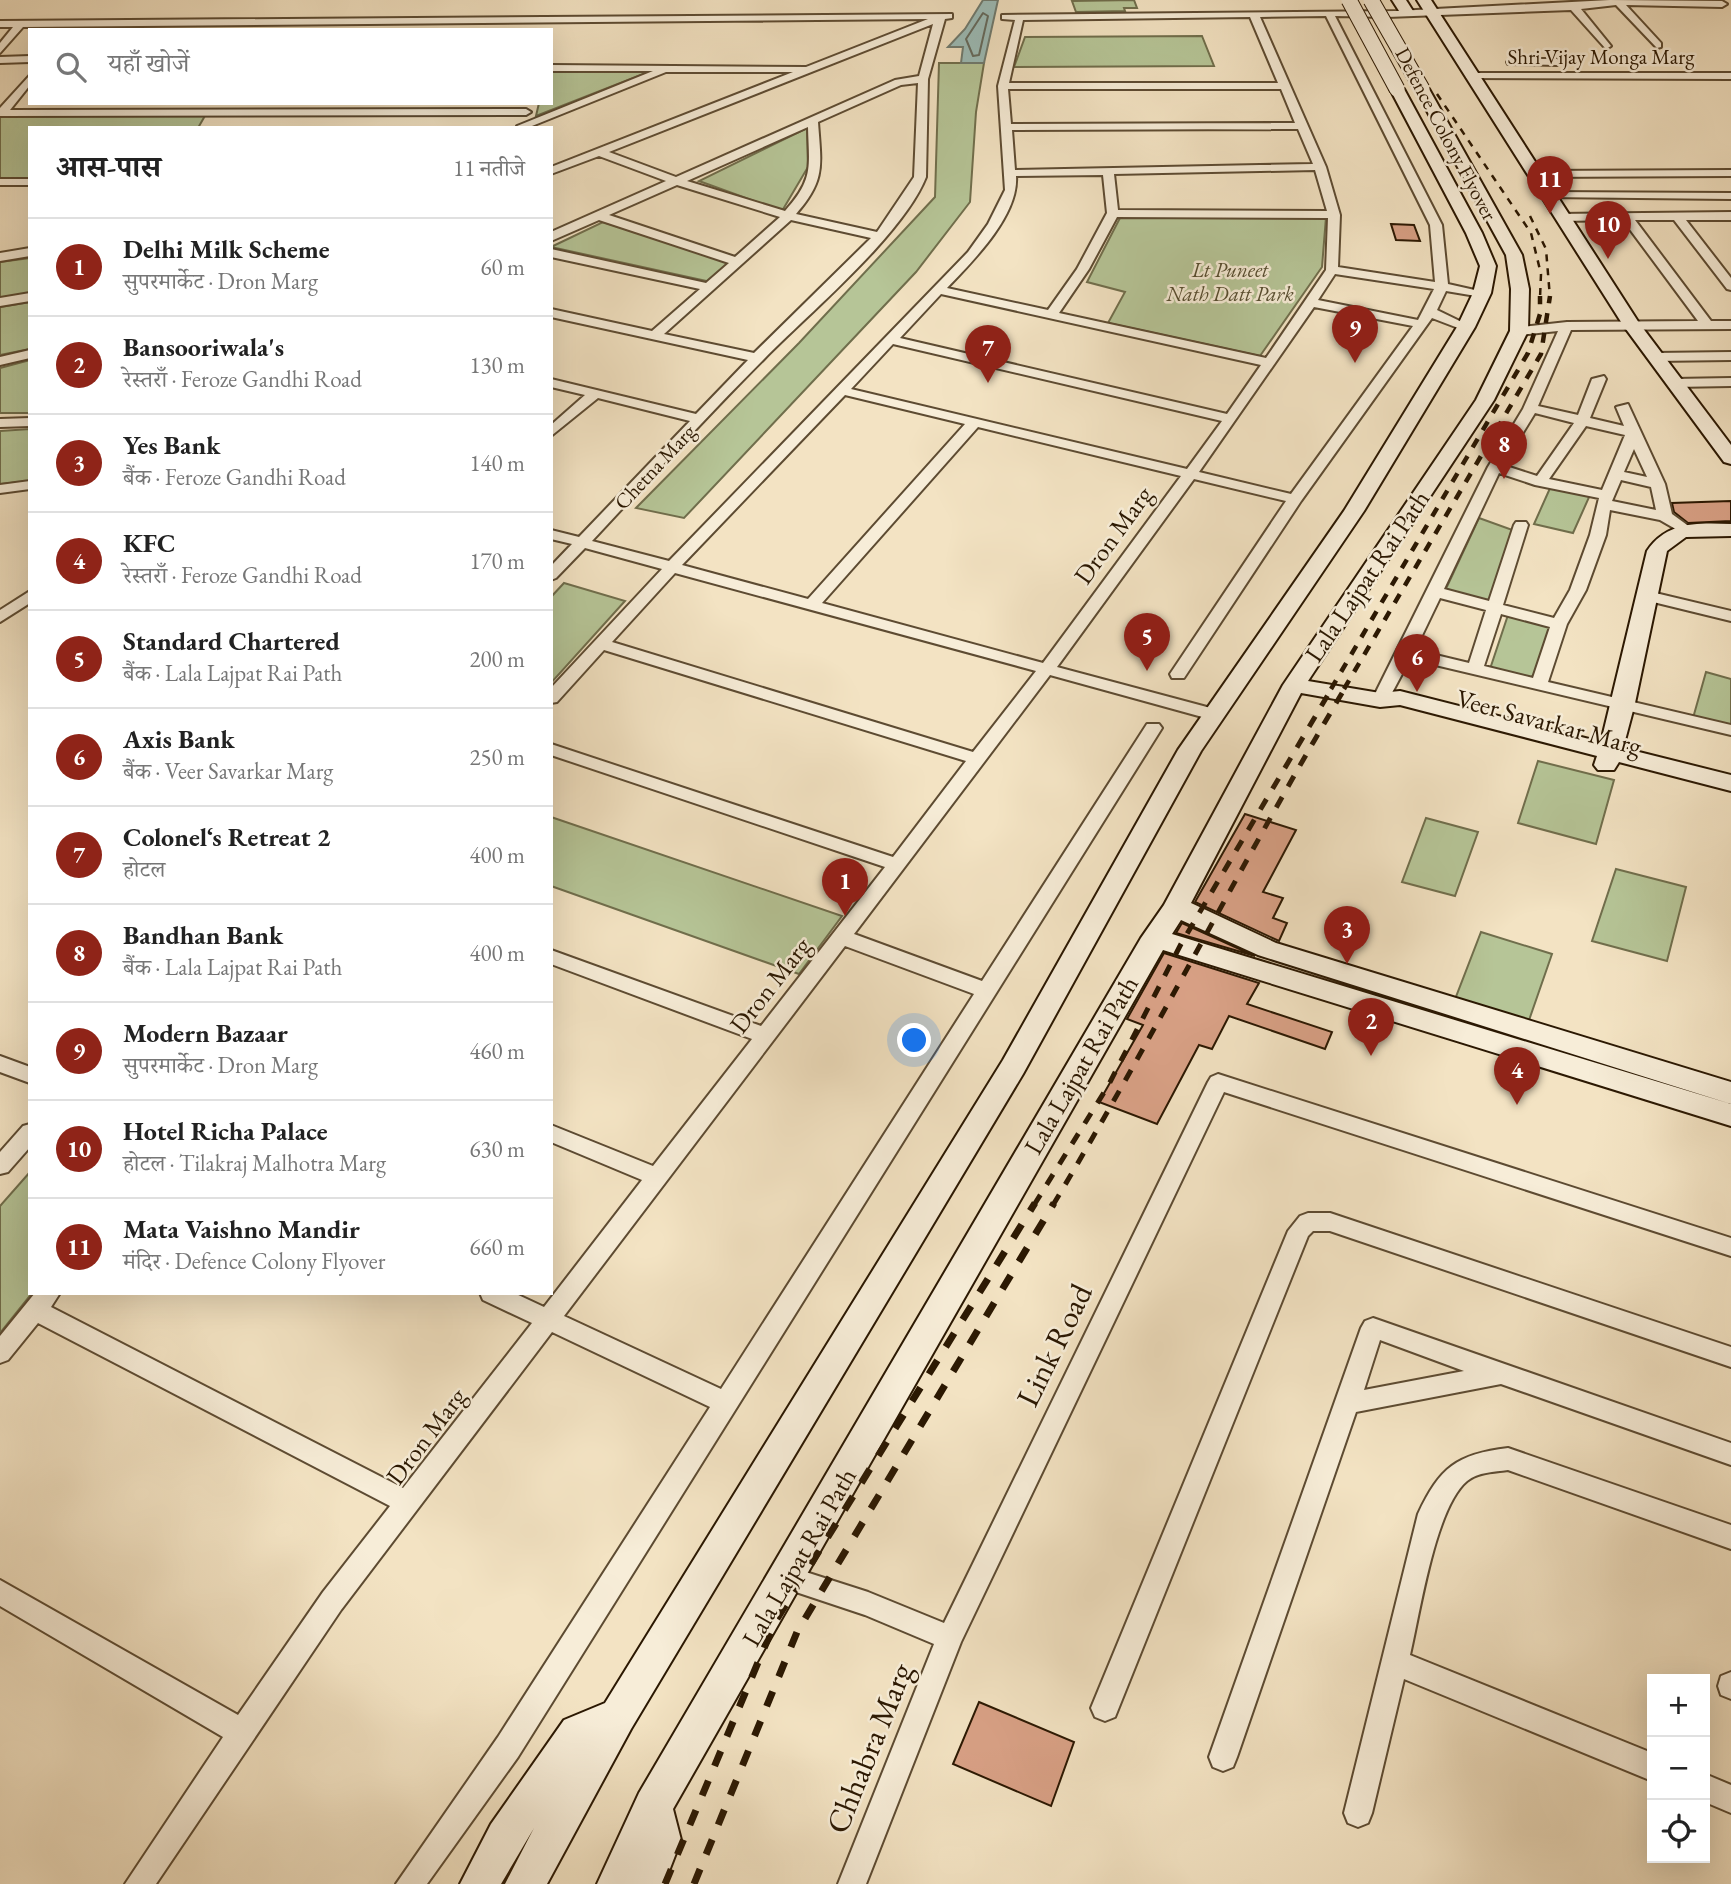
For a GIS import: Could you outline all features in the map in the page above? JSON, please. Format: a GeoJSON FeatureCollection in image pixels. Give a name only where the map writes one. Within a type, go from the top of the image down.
{"type":"FeatureCollection","features":[{"type":"Feature","properties":{"kind":"main road","name":"Defence Colony Flyover"},"geometry":{"type":"LineString","coordinates":[[1371,0],[1514,255],[1520,289],[1516,339]]}},
{"type":"Feature","properties":{"kind":"main road","name":"Defence Colony Flyover"},"geometry":{"type":"LineString","coordinates":[[1340,8],[1474,233],[1488,267],[1484,288]]}},
{"type":"Feature","properties":{"kind":"main road","name":"Lala Lajpat Rai Path"},"geometry":{"type":"LineString","coordinates":[[560,1821],[618,1716],[1013,1067],[1212,714],[1354,511],[1466,327],[1484,288]]}},
{"type":"Feature","properties":{"kind":"main road","name":"Lala Lajpat Rai Path"},"geometry":{"type":"LineString","coordinates":[[617,1884],[653,1807],[1154,938],[1176,907],[1294,685],[1486,400],[1516,339]]}},
{"type":"Feature","properties":{"kind":"main road"},"geometry":{"type":"LineString","coordinates":[[1608,759],[1624,702],[1657,551],[1676,526],[1731,530]]}},
{"type":"Feature","properties":{"kind":"main road","name":"Veer Savarkar Marg"},"geometry":{"type":"LineString","coordinates":[[1294,685],[1380,700],[1393,710],[1608,759],[1731,783]]}},
{"type":"Feature","properties":{"kind":"main road","name":"Veer Savarkar Marg"},"geometry":{"type":"LineString","coordinates":[[1608,759],[1731,798]]}},
{"type":"Feature","properties":{"kind":"main road"},"geometry":{"type":"LineString","coordinates":[[1176,907],[1262,958],[1731,1115]]}},
{"type":"Feature","properties":{"kind":"main road"},"geometry":{"type":"LineString","coordinates":[[1154,938],[1262,958],[1731,1093]]}},
{"type":"Feature","properties":{"kind":"main road"},"geometry":{"type":"LineString","coordinates":[[480,1884],[505,1838],[577,1733],[618,1716]]}},
{"type":"Feature","properties":{"kind":"main road"},"geometry":{"type":"LineString","coordinates":[[652,1875],[662,1840],[653,1807]]}},
{"type":"Feature","properties":{"kind":"street"},"geometry":{"type":"LineString","coordinates":[[1618,2],[1657,46]]}},
{"type":"Feature","properties":{"kind":"street"},"geometry":{"type":"LineString","coordinates":[[553,696],[672,567],[843,391],[872,368],[892,340],[972,255],[994,224],[1011,190],[1012,173],[1005,127],[1003,86],[1012,19],[1254,15],[1340,8],[1618,2],[1720,2],[1731,13]]}},
{"type":"Feature","properties":{"kind":"street"},"geometry":{"type":"LineString","coordinates":[[1580,4],[1606,46]]}},
{"type":"Feature","properties":{"kind":"street"},"geometry":{"type":"LineString","coordinates":[[1427,5],[1537,174],[1561,217],[1655,357],[1731,458]]}},
{"type":"Feature","properties":{"kind":"street"},"geometry":{"type":"LineString","coordinates":[[1178,674],[1294,499],[1425,318],[1441,286],[1436,225],[1340,8]]}},
{"type":"Feature","properties":{"kind":"street"},"geometry":{"type":"LineString","coordinates":[[1254,15],[1321,167],[1334,215],[1332,270],[1441,286],[1484,288]]}},
{"type":"Feature","properties":{"kind":"street"},"geometry":{"type":"LineString","coordinates":[[0,24],[315,26],[501,22],[550,25],[943,18]]}},
{"type":"Feature","properties":{"kind":"street"},"geometry":{"type":"LineString","coordinates":[[553,170],[943,18]]}},
{"type":"Feature","properties":{"kind":"street"},"geometry":{"type":"LineString","coordinates":[[553,313],[757,358],[880,236],[920,177],[923,79],[943,18]]}},
{"type":"Feature","properties":{"kind":"street"},"geometry":{"type":"LineString","coordinates":[[0,50],[20,24]]}},
{"type":"Feature","properties":{"kind":"street"},"geometry":{"type":"LineString","coordinates":[[0,60],[28,59]]}},
{"type":"Feature","properties":{"kind":"street"},"geometry":{"type":"LineString","coordinates":[[1512,62],[1557,62]]}},
{"type":"Feature","properties":{"kind":"street"},"geometry":{"type":"LineString","coordinates":[[525,126],[673,67]]}},
{"type":"Feature","properties":{"kind":"street"},"geometry":{"type":"LineString","coordinates":[[553,68],[807,69]]}},
{"type":"Feature","properties":{"kind":"street","name":"Shri Vijay Monga Marg"},"geometry":{"type":"LineString","coordinates":[[1471,76],[1731,76]]}},
{"type":"Feature","properties":{"kind":"street"},"geometry":{"type":"LineString","coordinates":[[553,236],[900,82],[923,79]]}},
{"type":"Feature","properties":{"kind":"street"},"geometry":{"type":"LineString","coordinates":[[1,113],[28,80]]}},
{"type":"Feature","properties":{"kind":"street"},"geometry":{"type":"LineString","coordinates":[[1003,86],[1285,86]]}},
{"type":"Feature","properties":{"kind":"street"},"geometry":{"type":"LineString","coordinates":[[870,96],[896,96]]}},
{"type":"Feature","properties":{"kind":"street"},"geometry":{"type":"LineString","coordinates":[[909,96],[922,96]]}},
{"type":"Feature","properties":{"kind":"street"},"geometry":{"type":"LineString","coordinates":[[1,113],[117,108],[172,108],[214,112],[271,108],[311,112],[527,108],[522,126]]}},
{"type":"Feature","properties":{"kind":"street"},"geometry":{"type":"LineString","coordinates":[[416,126],[424,108]]}},
{"type":"Feature","properties":{"kind":"street"},"geometry":{"type":"LineString","coordinates":[[205,126],[214,112]]}},
{"type":"Feature","properties":{"kind":"street"},"geometry":{"type":"LineString","coordinates":[[304,126],[311,112]]}},
{"type":"Feature","properties":{"kind":"street"},"geometry":{"type":"LineString","coordinates":[[653,337],[786,218],[808,192],[815,171],[813,122]]}},
{"type":"Feature","properties":{"kind":"street"},"geometry":{"type":"LineString","coordinates":[[1005,127],[1302,126]]}},
{"type":"Feature","properties":{"kind":"street"},"geometry":{"type":"LineString","coordinates":[[598,152],[673,181],[786,218],[880,236]]}},
{"type":"Feature","properties":{"kind":"street"},"geometry":{"type":"LineString","coordinates":[[1012,173],[1321,167]]}},
{"type":"Feature","properties":{"kind":"street"},"geometry":{"type":"LineString","coordinates":[[1051,315],[1083,269],[1113,213],[1108,170]]}},
{"type":"Feature","properties":{"kind":"street"},"geometry":{"type":"LineString","coordinates":[[1537,174],[1731,173]]}},
{"type":"Feature","properties":{"kind":"street"},"geometry":{"type":"LineString","coordinates":[[1,182],[28,182]]}},
{"type":"Feature","properties":{"kind":"street"},"geometry":{"type":"LineString","coordinates":[[1548,195],[1731,196]]}},
{"type":"Feature","properties":{"kind":"street"},"geometry":{"type":"LineString","coordinates":[[1113,213],[1334,215]]}},
{"type":"Feature","properties":{"kind":"street"},"geometry":{"type":"LineString","coordinates":[[596,215],[738,262]]}},
{"type":"Feature","properties":{"kind":"street"},"geometry":{"type":"LineString","coordinates":[[1677,216],[1726,271],[1731,286]]}},
{"type":"Feature","properties":{"kind":"street"},"geometry":{"type":"LineString","coordinates":[[1561,217],[1731,216]]}},
{"type":"Feature","properties":{"kind":"street"},"geometry":{"type":"LineString","coordinates":[[1627,217],[1707,325]]}},
{"type":"Feature","properties":{"kind":"street"},"geometry":{"type":"LineString","coordinates":[[0,257],[28,253]]}},
{"type":"Feature","properties":{"kind":"street"},"geometry":{"type":"LineString","coordinates":[[553,253],[709,287]]}},
{"type":"Feature","properties":{"kind":"street","name":"Dron Marg"},"geometry":{"type":"LineString","coordinates":[[139,1884],[332,1601],[1045,670],[1231,419],[1332,270]]}},
{"type":"Feature","properties":{"kind":"street"},"geometry":{"type":"LineString","coordinates":[[940,290],[1269,363]]}},
{"type":"Feature","properties":{"kind":"street"},"geometry":{"type":"LineString","coordinates":[[0,302],[28,297]]}},
{"type":"Feature","properties":{"kind":"street"},"geometry":{"type":"LineString","coordinates":[[1310,302],[1370,319],[1425,318],[1466,327]]}},
{"type":"Feature","properties":{"kind":"street"},"geometry":{"type":"LineString","coordinates":[[1516,339],[1563,331],[1731,325]]}},
{"type":"Feature","properties":{"kind":"street"},"geometry":{"type":"LineString","coordinates":[[1380,700],[1407,653],[1495,467],[1530,408],[1563,331]]}},
{"type":"Feature","properties":{"kind":"street"},"geometry":{"type":"LineString","coordinates":[[892,340],[1231,419]]}},
{"type":"Feature","properties":{"kind":"street"},"geometry":{"type":"LineString","coordinates":[[0,361],[28,354]]}},
{"type":"Feature","properties":{"kind":"street"},"geometry":{"type":"LineString","coordinates":[[1655,357],[1731,356]]}},
{"type":"Feature","properties":{"kind":"street","name":"Chetna Marg"},"geometry":{"type":"LineString","coordinates":[[553,573],[757,358]]}},
{"type":"Feature","properties":{"kind":"street"},"geometry":{"type":"LineString","coordinates":[[1540,482],[1582,422],[1599,379]]}},
{"type":"Feature","properties":{"kind":"street"},"geometry":{"type":"LineString","coordinates":[[1674,383],[1731,382]]}},
{"type":"Feature","properties":{"kind":"street"},"geometry":{"type":"LineString","coordinates":[[553,384],[700,419]]}},
{"type":"Feature","properties":{"kind":"street"},"geometry":{"type":"LineString","coordinates":[[843,391],[1294,499]]}},
{"type":"Feature","properties":{"kind":"street"},"geometry":{"type":"LineString","coordinates":[[553,430],[595,394]]}},
{"type":"Feature","properties":{"kind":"street"},"geometry":{"type":"LineString","coordinates":[[1623,407],[1676,526]]}},
{"type":"Feature","properties":{"kind":"street"},"geometry":{"type":"LineString","coordinates":[[1530,408],[1633,433]]}},
{"type":"Feature","properties":{"kind":"street"},"geometry":{"type":"LineString","coordinates":[[0,424],[28,422]]}},
{"type":"Feature","properties":{"kind":"street"},"geometry":{"type":"LineString","coordinates":[[811,606],[975,422]]}},
{"type":"Feature","properties":{"kind":"street"},"geometry":{"type":"LineString","coordinates":[[1539,685],[1559,624],[1578,590],[1598,535],[1606,500],[1633,433]]}},
{"type":"Feature","properties":{"kind":"street"},"geometry":{"type":"LineString","coordinates":[[1495,467],[1606,500],[1676,526]]}},
{"type":"Feature","properties":{"kind":"street"},"geometry":{"type":"LineString","coordinates":[[1618,475],[1658,484]]}},
{"type":"Feature","properties":{"kind":"street"},"geometry":{"type":"LineString","coordinates":[[0,489],[28,485]]}},
{"type":"Feature","properties":{"kind":"street"},"geometry":{"type":"LineString","coordinates":[[1475,669],[1497,608],[1521,525]]}},
{"type":"Feature","properties":{"kind":"street"},"geometry":{"type":"LineString","coordinates":[[553,535],[1212,714]]}},
{"type":"Feature","properties":{"kind":"street"},"geometry":{"type":"LineString","coordinates":[[1436,592],[1559,624]]}},
{"type":"Feature","properties":{"kind":"street"},"geometry":{"type":"LineString","coordinates":[[1647,596],[1731,615]]}},
{"type":"Feature","properties":{"kind":"street"},"geometry":{"type":"LineString","coordinates":[[0,617],[28,597]]}},
{"type":"Feature","properties":{"kind":"street"},"geometry":{"type":"LineString","coordinates":[[601,644],[977,759]]}},
{"type":"Feature","properties":{"kind":"street"},"geometry":{"type":"LineString","coordinates":[[1407,653],[1539,685],[1624,702],[1731,730]]}},
{"type":"Feature","properties":{"kind":"street"},"geometry":{"type":"LineString","coordinates":[[411,1884],[508,1747],[1153,728]]}},
{"type":"Feature","properties":{"kind":"street"},"geometry":{"type":"LineString","coordinates":[[553,750],[895,864]]}},
{"type":"Feature","properties":{"kind":"street"},"geometry":{"type":"LineString","coordinates":[[841,937],[988,991]]}},
{"type":"Feature","properties":{"kind":"street"},"geometry":{"type":"LineString","coordinates":[[553,958],[763,1035]]}},
{"type":"Feature","properties":{"kind":"street"},"geometry":{"type":"LineString","coordinates":[[0,1063],[28,1074]]}},
{"type":"Feature","properties":{"kind":"street","name":"Link Road"},"geometry":{"type":"LineString","coordinates":[[950,1638],[1218,1082],[1731,1247]]}},
{"type":"Feature","properties":{"kind":"street"},"geometry":{"type":"LineString","coordinates":[[0,1166],[28,1134]]}},
{"type":"Feature","properties":{"kind":"street"},"geometry":{"type":"LineString","coordinates":[[553,1134],[655,1176]]}},
{"type":"Feature","properties":{"kind":"street"},"geometry":{"type":"LineString","coordinates":[[1105,1708],[1299,1231],[1308,1222],[1330,1222],[1731,1357]]}},
{"type":"Feature","properties":{"kind":"street"},"geometry":{"type":"LineString","coordinates":[[495,1295],[726,1403]]}},
{"type":"Feature","properties":{"kind":"street"},"geometry":{"type":"LineString","coordinates":[[0,1353],[42,1302],[408,1503]]}},
{"type":"Feature","properties":{"kind":"street"},"geometry":{"type":"LineString","coordinates":[[1223,1757],[1373,1328],[1731,1454]]}},
{"type":"Feature","properties":{"kind":"street"},"geometry":{"type":"LineString","coordinates":[[1347,1403],[1501,1374]]}},
{"type":"Feature","properties":{"kind":"street"},"geometry":{"type":"LineString","coordinates":[[1358,1813],[1431,1514],[1452,1475],[1478,1462],[1508,1460],[1731,1537]]}},
{"type":"Feature","properties":{"kind":"street"},"geometry":{"type":"LineString","coordinates":[[787,1578],[868,1605],[950,1638]]}},
{"type":"Feature","properties":{"kind":"street"},"geometry":{"type":"LineString","coordinates":[[0,1592],[241,1732]]}},
{"type":"Feature","properties":{"kind":"street","name":"Chhabra Marg"},"geometry":{"type":"LineString","coordinates":[[852,1884],[950,1638]]}},
{"type":"Feature","properties":{"kind":"street"},"geometry":{"type":"LineString","coordinates":[[1394,1662],[1647,1765]]}},
{"type":"Feature","properties":{"kind":"street"},"geometry":{"type":"LineString","coordinates":[[1710,1790],[1731,1799]]}},
{"type":"Feature","properties":{"kind":"street"},"geometry":{"type":"LineString","coordinates":[[525,1884],[560,1821]]}},
{"type":"Feature","properties":{"kind":"green space"},"geometry":{"type":"Polygon","coordinates":[[[1134,0],[1137,8],[1124,8],[1125,11],[1076,12],[1072,1],[1134,0]]]}},
{"type":"Feature","properties":{"kind":"green space"},"geometry":{"type":"Polygon","coordinates":[[[1202,36],[1214,66],[1014,67],[1025,37],[1202,36]]]}},
{"type":"Feature","properties":{"kind":"green space"},"geometry":{"type":"Polygon","coordinates":[[[939,63],[984,63],[976,112],[970,202],[916,272],[684,518],[636,508],[799,343],[935,197],[939,63]]]}},
{"type":"Feature","properties":{"kind":"green space"},"geometry":{"type":"Polygon","coordinates":[[[553,71],[651,71],[536,116],[539,105],[553,105],[553,71]]]}},
{"type":"Feature","properties":{"kind":"green space"},"geometry":{"type":"Polygon","coordinates":[[[206,114],[199,126],[28,126],[28,179],[0,179],[0,116],[206,114]]]}},
{"type":"Feature","properties":{"kind":"green space"},"geometry":{"type":"Polygon","coordinates":[[[807,128],[808,167],[782,211],[699,181],[807,128]]]}},
{"type":"Feature","properties":{"kind":"green space","name":"Lt Puneet Nath Datt Park"},"geometry":{"type":"Polygon","coordinates":[[[1122,214],[1326,217],[1322,267],[1260,356],[1108,323],[1125,292],[1087,282],[1122,214]]]}},
{"type":"Feature","properties":{"kind":"green space"},"geometry":{"type":"Polygon","coordinates":[[[603,222],[731,263],[711,282],[553,246],[603,222]]]}},
{"type":"Feature","properties":{"kind":"green space"},"geometry":{"type":"Polygon","coordinates":[[[28,258],[28,294],[0,298],[0,262],[28,258]]]}},
{"type":"Feature","properties":{"kind":"green space"},"geometry":{"type":"Polygon","coordinates":[[[28,302],[28,349],[0,355],[0,307],[28,302]]]}},
{"type":"Feature","properties":{"kind":"green space"},"geometry":{"type":"Polygon","coordinates":[[[28,361],[28,413],[0,413],[0,368],[28,361]]]}},
{"type":"Feature","properties":{"kind":"green space"},"geometry":{"type":"Polygon","coordinates":[[[28,429],[28,481],[0,484],[0,431],[28,429]]]}},
{"type":"Feature","properties":{"kind":"green space"},"geometry":{"type":"Polygon","coordinates":[[[1551,486],[1590,495],[1573,533],[1534,524],[1551,486]]]}},
{"type":"Feature","properties":{"kind":"green space"},"geometry":{"type":"Polygon","coordinates":[[[1479,518],[1518,532],[1522,545],[1498,606],[1444,593],[1479,518]]]}},
{"type":"Feature","properties":{"kind":"green space"},"geometry":{"type":"Polygon","coordinates":[[[564,583],[625,601],[553,681],[553,595],[564,583]]]}},
{"type":"Feature","properties":{"kind":"green space"},"geometry":{"type":"Polygon","coordinates":[[[1508,615],[1556,625],[1536,682],[1489,672],[1508,615]]]}},
{"type":"Feature","properties":{"kind":"green space"},"geometry":{"type":"Polygon","coordinates":[[[1706,672],[1731,679],[1731,728],[1693,718],[1706,672]]]}},
{"type":"Feature","properties":{"kind":"green space"},"geometry":{"type":"Polygon","coordinates":[[[1538,761],[1614,780],[1596,844],[1518,823],[1538,761]]]}},
{"type":"Feature","properties":{"kind":"green space"},"geometry":{"type":"Polygon","coordinates":[[[553,818],[842,916],[799,974],[553,887],[553,818]]]}},
{"type":"Feature","properties":{"kind":"green space"},"geometry":{"type":"Polygon","coordinates":[[[1426,818],[1478,832],[1455,896],[1402,882],[1426,818]]]}},
{"type":"Feature","properties":{"kind":"green space"},"geometry":{"type":"Polygon","coordinates":[[[1616,869],[1686,887],[1667,961],[1592,941],[1616,869]]]}},
{"type":"Feature","properties":{"kind":"green space"},"geometry":{"type":"Polygon","coordinates":[[[1481,932],[1552,954],[1527,1026],[1454,1002],[1481,932]]]}},
{"type":"Feature","properties":{"kind":"green space"},"geometry":{"type":"Polygon","coordinates":[[[28,1174],[28,1295],[30,1295],[0,1333],[0,1206],[28,1174]]]}},
{"type":"Feature","properties":{"kind":"water"},"geometry":{"type":"Polygon","coordinates":[[[983,0],[998,0],[984,63],[961,63],[963,47],[948,47],[965,29],[983,0]]]}},
{"type":"Feature","properties":{"kind":"building"},"geometry":{"type":"Polygon","coordinates":[[[1391,224],[1414,225],[1420,241],[1396,240],[1391,224]]]}},
{"type":"Feature","properties":{"kind":"building"},"geometry":{"type":"Polygon","coordinates":[[[1731,501],[1731,521],[1688,523],[1674,512],[1672,503],[1731,501]]]}},
{"type":"Feature","properties":{"kind":"building"},"geometry":{"type":"Polygon","coordinates":[[[1245,814],[1296,830],[1263,892],[1283,898],[1273,918],[1287,923],[1279,941],[1195,902],[1245,814]]]}},
{"type":"Feature","properties":{"kind":"building"},"geometry":{"type":"Polygon","coordinates":[[[1182,923],[1255,956],[1176,933],[1182,923]]]}},
{"type":"Feature","properties":{"kind":"building"},"geometry":{"type":"Polygon","coordinates":[[[1164,953],[1259,983],[1247,1004],[1332,1032],[1325,1049],[1229,1016],[1212,1049],[1199,1045],[1157,1124],[1099,1102],[1143,1025],[1127,1019],[1164,953]]]}},
{"type":"Feature","properties":{"kind":"building"},"geometry":{"type":"Polygon","coordinates":[[[979,1702],[1074,1742],[1051,1806],[953,1764],[979,1702]]]}},
{"type":"Feature","properties":{"kind":"railway"},"geometry":{"type":"LineString","coordinates":[[1437,94],[1531,233],[1541,274],[1540,298]]}},
{"type":"Feature","properties":{"kind":"railway"},"geometry":{"type":"LineString","coordinates":[[1530,216],[1546,249],[1550,297]]}},
{"type":"Feature","properties":{"kind":"railway"},"geometry":{"type":"LineString","coordinates":[[1344,689],[1541,354],[1550,297]]}},
{"type":"Feature","properties":{"kind":"railway"},"geometry":{"type":"LineString","coordinates":[[1331,689],[1528,353],[1540,314],[1540,298]]}},
{"type":"Feature","properties":{"kind":"railway"},"geometry":{"type":"LineString","coordinates":[[1034,1205],[1108,1086],[1181,944],[1332,688]]}},
{"type":"Feature","properties":{"kind":"railway"},"geometry":{"type":"LineString","coordinates":[[1053,1205],[1345,688]]}},
{"type":"Feature","properties":{"kind":"railway"},"geometry":{"type":"LineString","coordinates":[[665,1884],[775,1622],[1035,1203]]}},
{"type":"Feature","properties":{"kind":"railway"},"geometry":{"type":"LineString","coordinates":[[694,1884],[797,1632],[1054,1203]]}},
{"type":"Feature","properties":{"kind":"place","name":"Mata Vaishno Mandir"},"geometry":{"type":"Point","coordinates":[1550,214]}},
{"type":"Feature","properties":{"kind":"place","name":"Hotel Richa Palace"},"geometry":{"type":"Point","coordinates":[1608,259]}},
{"type":"Feature","properties":{"kind":"place","name":"Modern Bazaar"},"geometry":{"type":"Point","coordinates":[1355,363]}},
{"type":"Feature","properties":{"kind":"place","name":"Colonel‘s Retreat 2"},"geometry":{"type":"Point","coordinates":[988,383]}},
{"type":"Feature","properties":{"kind":"place","name":"Bandhan Bank"},"geometry":{"type":"Point","coordinates":[1504,479]}},
{"type":"Feature","properties":{"kind":"place","name":"Standard Chartered"},"geometry":{"type":"Point","coordinates":[1147,671]}},
{"type":"Feature","properties":{"kind":"place","name":"Axis Bank"},"geometry":{"type":"Point","coordinates":[1417,692]}},
{"type":"Feature","properties":{"kind":"place","name":"Delhi Milk Scheme"},"geometry":{"type":"Point","coordinates":[845,916]}},
{"type":"Feature","properties":{"kind":"place","name":"Yes Bank"},"geometry":{"type":"Point","coordinates":[1347,964]}},
{"type":"Feature","properties":{"kind":"place","name":"Bansooriwala's"},"geometry":{"type":"Point","coordinates":[1371,1056]}},
{"type":"Feature","properties":{"kind":"place","name":"KFC"},"geometry":{"type":"Point","coordinates":[1517,1105]}}]}
